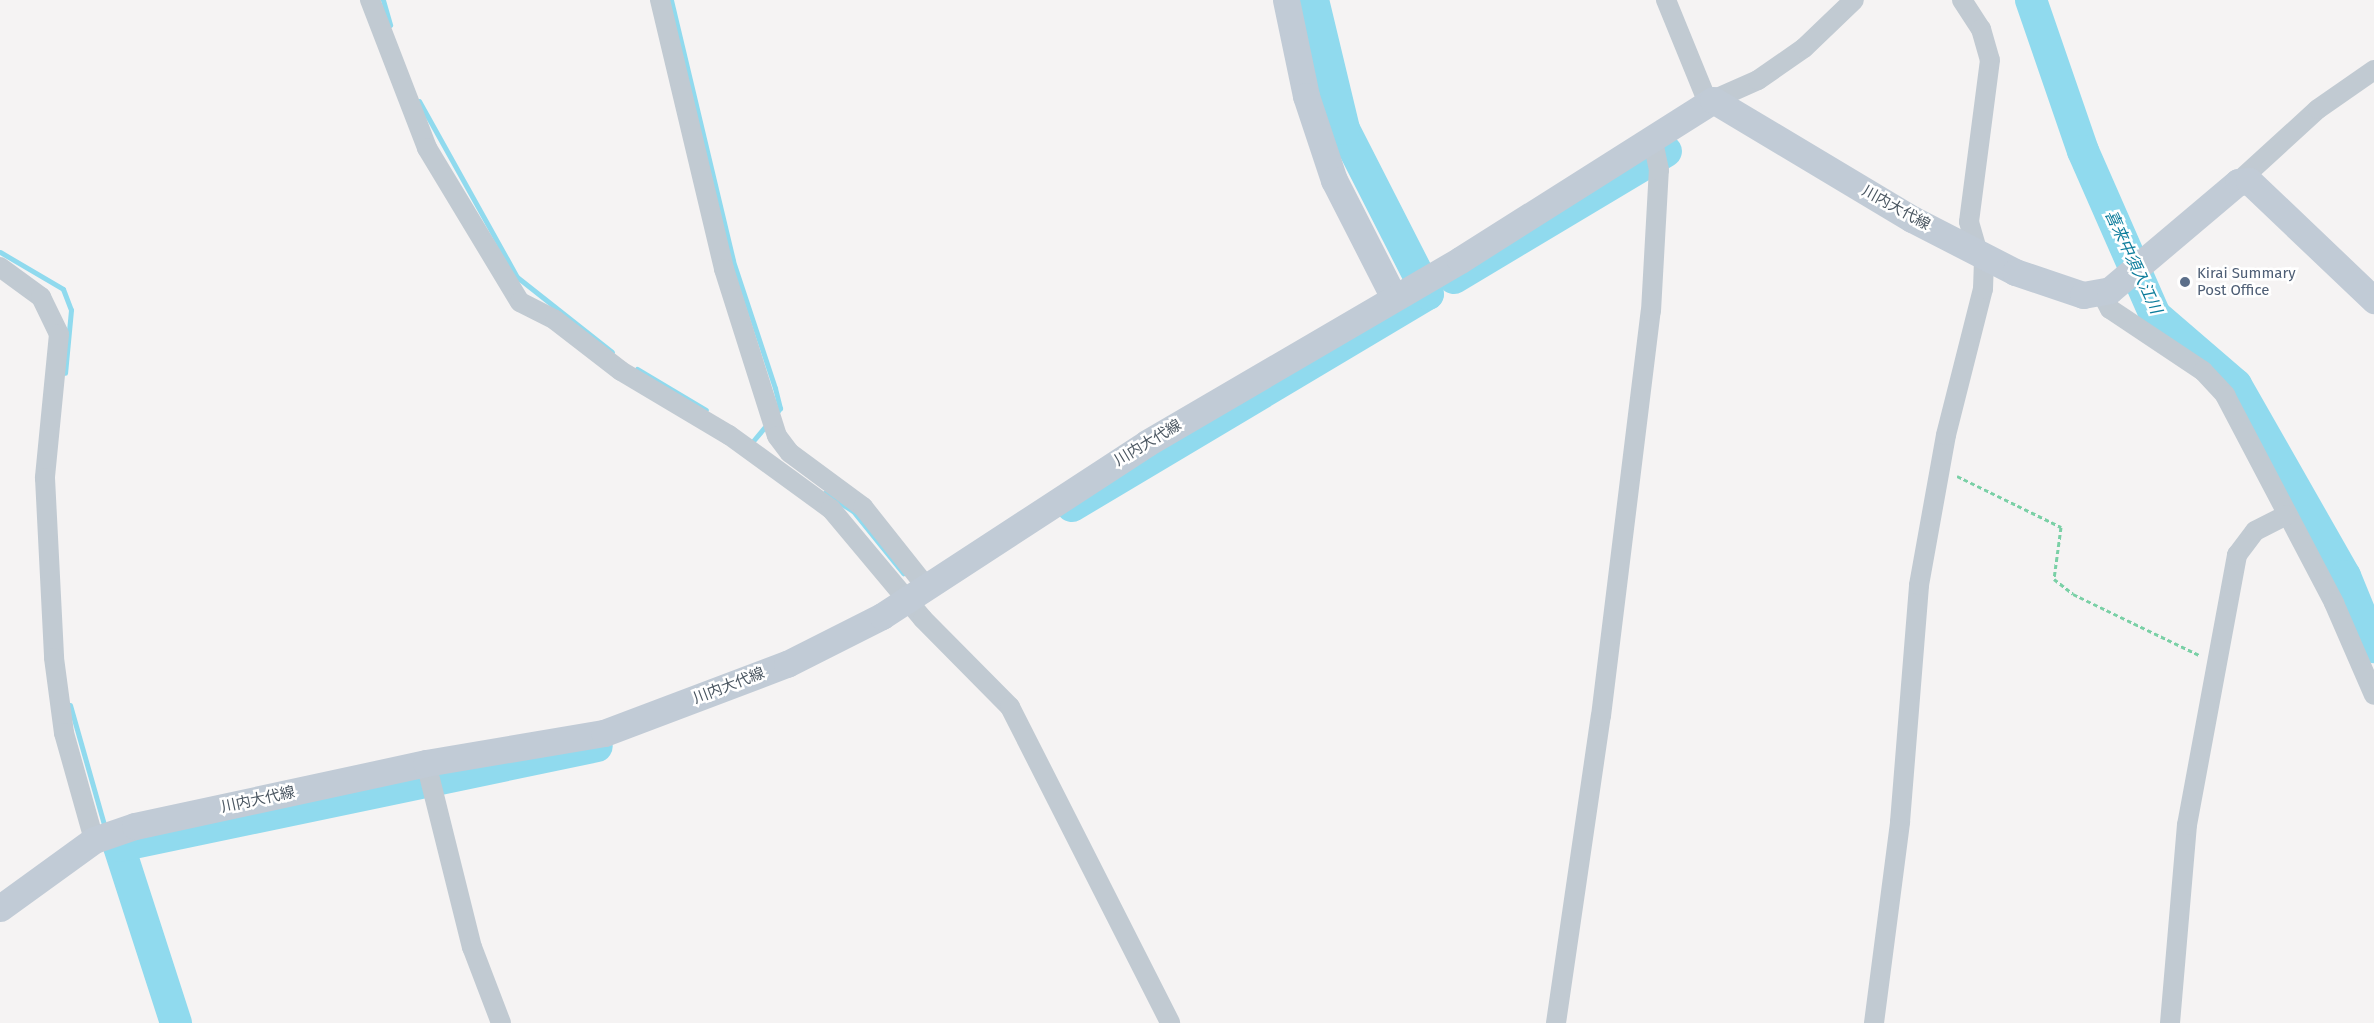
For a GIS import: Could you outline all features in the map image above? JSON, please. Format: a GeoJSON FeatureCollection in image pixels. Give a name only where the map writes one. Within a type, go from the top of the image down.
{"type":"FeatureCollection","features":[{"type":"Feature","properties":{"kind":"main road"},"geometry":{"type":"LineString","coordinates":[[1286,0],[1306,96],[1334,180],[1394,298]]}},
{"type":"Feature","properties":{"kind":"main road","name":"川内大代線"},"geometry":{"type":"LineString","coordinates":[[0,908],[94,840],[426,763],[604,733],[786,664],[916,598],[1147,443],[1654,144],[1710,102],[1912,219],[1981,252],[2015,272],[2083,295],[2102,294]]}},
{"type":"Feature","properties":{"kind":"main road"},"geometry":{"type":"LineString","coordinates":[[2102,294],[2238,182],[2259,185],[2374,300]]}},
{"type":"Feature","properties":{"kind":"street"},"geometry":{"type":"LineString","coordinates":[[370,0],[427,148],[520,302],[555,320],[611,364],[729,435],[831,509],[916,598],[1024,725],[1170,1023]]}},
{"type":"Feature","properties":{"kind":"street"},"geometry":{"type":"LineString","coordinates":[[660,0],[724,269],[777,436],[790,453],[863,507],[916,598]]}},
{"type":"Feature","properties":{"kind":"street"},"geometry":{"type":"LineString","coordinates":[[1666,0],[1710,102],[1758,80],[1804,48],[1854,0]]}},
{"type":"Feature","properties":{"kind":"street"},"geometry":{"type":"LineString","coordinates":[[1874,1023],[1900,822],[1918,595],[1942,469],[1983,289],[1981,252],[1969,222],[1990,60],[1981,29],[1962,0]]}},
{"type":"Feature","properties":{"kind":"street"},"geometry":{"type":"LineString","coordinates":[[2238,182],[2318,109],[2374,70]]}},
{"type":"Feature","properties":{"kind":"street"},"geometry":{"type":"LineString","coordinates":[[1556,1023],[1601,716],[1650,311],[1659,170],[1654,144]]}},
{"type":"Feature","properties":{"kind":"street"},"geometry":{"type":"LineString","coordinates":[[0,267],[41,297],[59,334],[45,478],[54,658],[64,733],[94,840]]}},
{"type":"Feature","properties":{"kind":"street"},"geometry":{"type":"LineString","coordinates":[[2102,294],[2110,309],[2204,371],[2225,395],[2374,695]]}},
{"type":"Feature","properties":{"kind":"street"},"geometry":{"type":"LineString","coordinates":[[2170,1023],[2187,825],[2214,662],[2236,555],[2255,531],[2286,515]]}},
{"type":"Feature","properties":{"kind":"street"},"geometry":{"type":"LineString","coordinates":[[426,763],[472,947],[501,1023]]}},
{"type":"Feature","properties":{"kind":"path"},"geometry":{"type":"LineString","coordinates":[[1942,469],[2061,527],[2054,579],[2073,594],[2214,662]]}},
{"type":"Feature","properties":{"kind":"waterway"},"geometry":{"type":"LineString","coordinates":[[383,0],[390,25]]}},
{"type":"Feature","properties":{"kind":"waterway"},"geometry":{"type":"LineString","coordinates":[[671,0],[733,261],[775,388],[780,408],[775,415]]}},
{"type":"Feature","properties":{"kind":"waterway"},"geometry":{"type":"LineString","coordinates":[[1072,506],[1428,294],[1344,129],[1313,0]]}},
{"type":"Feature","properties":{"kind":"waterway","name":"喜来中須入江川"},"geometry":{"type":"LineString","coordinates":[[2031,0],[2083,151],[2155,315],[2236,385],[2345,576],[2374,647]]}},
{"type":"Feature","properties":{"kind":"waterway"},"geometry":{"type":"LineString","coordinates":[[419,101],[517,277],[612,352]]}},
{"type":"Feature","properties":{"kind":"waterway"},"geometry":{"type":"LineString","coordinates":[[1454,278],[1666,151]]}},
{"type":"Feature","properties":{"kind":"waterway"},"geometry":{"type":"LineString","coordinates":[[0,252],[63,289],[71,310],[65,373]]}},
{"type":"Feature","properties":{"kind":"waterway"},"geometry":{"type":"LineString","coordinates":[[637,369],[706,410]]}},
{"type":"Feature","properties":{"kind":"waterway"},"geometry":{"type":"LineString","coordinates":[[753,441],[769,422]]}},
{"type":"Feature","properties":{"kind":"waterway"},"geometry":{"type":"LineString","coordinates":[[825,493],[853,511],[903,573]]}},
{"type":"Feature","properties":{"kind":"waterway"},"geometry":{"type":"LineString","coordinates":[[70,705],[105,828]]}},
{"type":"Feature","properties":{"kind":"waterway"},"geometry":{"type":"LineString","coordinates":[[176,1023],[119,846],[597,746]]}},
{"type":"Feature","properties":{"kind":"place","name":"Kirai Summary Post Office"},"geometry":{"type":"Point","coordinates":[2185,282]}}]}
